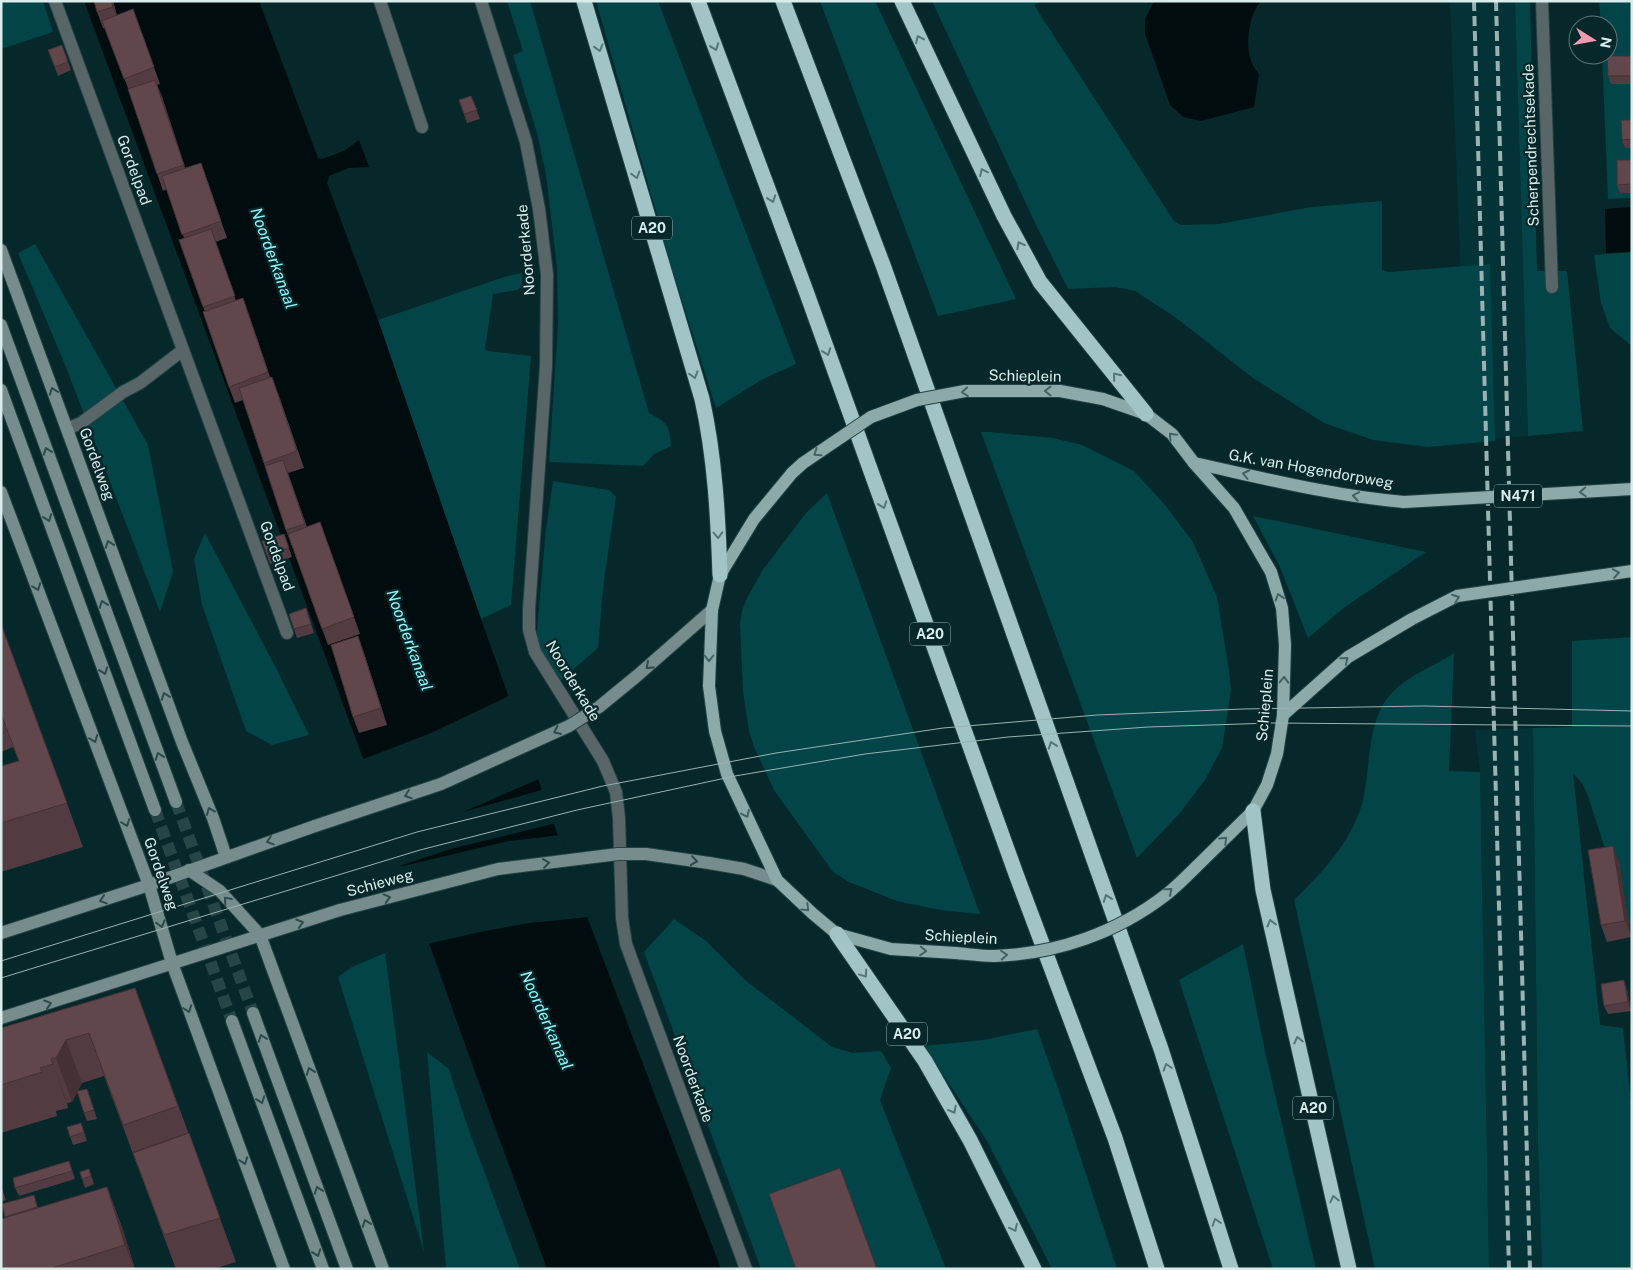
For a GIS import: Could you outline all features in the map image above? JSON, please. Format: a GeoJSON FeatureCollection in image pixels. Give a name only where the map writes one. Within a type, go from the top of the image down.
{"type":"FeatureCollection","features":[{"type":"Feature","properties":{"kind":"highway","name":"A20"},"geometry":{"type":"LineString","coordinates":[[584,1],[702,399],[711,445],[718,511],[720,575]]}},
{"type":"Feature","properties":{"kind":"highway","name":"A20"},"geometry":{"type":"LineString","coordinates":[[698,1],[802,282],[1016,874],[1115,1138],[1157,1269]]}},
{"type":"Feature","properties":{"kind":"highway"},"geometry":{"type":"LineString","coordinates":[[782,1],[883,265],[1158,1040],[1230,1269]]}},
{"type":"Feature","properties":{"kind":"highway"},"geometry":{"type":"LineString","coordinates":[[902,1],[1004,216],[1040,282],[1146,414]]}},
{"type":"Feature","properties":{"kind":"highway","name":"A20"},"geometry":{"type":"LineString","coordinates":[[1254,811],[1263,890],[1349,1269]]}},
{"type":"Feature","properties":{"kind":"highway","name":"A20"},"geometry":{"type":"LineString","coordinates":[[837,934],[926,1061],[970,1140],[1034,1269]]}},
{"type":"Feature","properties":{"kind":"main road","name":"Gordelweg"},"geometry":{"type":"LineString","coordinates":[[1,250],[226,857]]}},
{"type":"Feature","properties":{"kind":"main road"},"geometry":{"type":"LineString","coordinates":[[1,326],[176,802]]}},
{"type":"Feature","properties":{"kind":"main road"},"geometry":{"type":"LineString","coordinates":[[1,390],[154,810]]}},
{"type":"Feature","properties":{"kind":"main road","name":"Schieplein"},"geometry":{"type":"LineString","coordinates":[[965,391],[1060,391],[1103,399],[1146,414],[1172,434],[1194,463],[1234,508],[1271,572],[1282,608],[1285,645],[1283,715],[1274,762],[1267,785],[1254,811],[1167,894],[1136,916],[1103,933],[1068,945],[1031,953],[993,956],[891,949],[837,934],[777,880],[727,774],[715,731],[709,686],[712,610],[720,575],[754,519],[792,473],[803,463],[871,417],[917,400],[965,391]]}},
{"type":"Feature","properties":{"kind":"main road","name":"G.K. van Hogendorpweg"},"geometry":{"type":"LineString","coordinates":[[1194,463],[1332,492],[1404,502],[1632,489]]}},
{"type":"Feature","properties":{"kind":"main road","name":"Gordelweg"},"geometry":{"type":"LineString","coordinates":[[1,492],[149,885],[172,964],[284,1269]]}},
{"type":"Feature","properties":{"kind":"main road"},"geometry":{"type":"LineString","coordinates":[[1283,715],[1348,657],[1412,619],[1458,596],[1632,571]]}},
{"type":"Feature","properties":{"kind":"main road"},"geometry":{"type":"LineString","coordinates":[[1,933],[149,885],[441,784],[569,726],[599,707],[638,676],[712,610]]}},
{"type":"Feature","properties":{"kind":"main road","name":"Schieweg"},"geometry":{"type":"LineString","coordinates":[[1,1018],[340,910],[498,870],[618,854],[646,854],[735,868],[777,880]]}},
{"type":"Feature","properties":{"kind":"main road","name":"Gordelweg"},"geometry":{"type":"LineString","coordinates":[[189,870],[220,891],[260,935],[384,1269]]}},
{"type":"Feature","properties":{"kind":"main road"},"geometry":{"type":"LineString","coordinates":[[253,1013],[347,1269]]}},
{"type":"Feature","properties":{"kind":"main road"},"geometry":{"type":"LineString","coordinates":[[232,1021],[323,1269]]}},
{"type":"Feature","properties":{"kind":"street","name":"Gordelpad"},"geometry":{"type":"LineString","coordinates":[[55,1],[287,633]]}},
{"type":"Feature","properties":{"kind":"street"},"geometry":{"type":"LineString","coordinates":[[380,1],[422,127]]}},
{"type":"Feature","properties":{"kind":"street","name":"Noorderkade"},"geometry":{"type":"LineString","coordinates":[[481,1],[526,142],[539,209],[547,274],[546,366],[529,610],[531,642],[545,669],[594,746],[612,780],[616,792],[618,812],[622,918],[626,944],[746,1269]]}},
{"type":"Feature","properties":{"kind":"street","name":"Scherpendrechtsekade"},"geometry":{"type":"LineString","coordinates":[[1542,1],[1552,287]]}},
{"type":"Feature","properties":{"kind":"street"},"geometry":{"type":"LineString","coordinates":[[68,429],[81,423],[123,392],[140,383],[182,350]]}},
{"type":"Feature","properties":{"kind":"shaded area"},"geometry":{"type":"Polygon","coordinates":[[[1,1],[43,1],[53,32],[1,49],[1,1]]]}},
{"type":"Feature","properties":{"kind":"shaded area"},"geometry":{"type":"Polygon","coordinates":[[[507,1],[530,1],[649,413],[664,422],[670,433],[671,446],[654,454],[643,466],[549,462],[558,324],[557,267],[546,175],[537,133],[513,55],[523,51],[507,1]]]}},
{"type":"Feature","properties":{"kind":"shaded area"},"geometry":{"type":"Polygon","coordinates":[[[596,1],[658,1],[796,364],[763,379],[716,408],[673,272],[596,1]]]}},
{"type":"Feature","properties":{"kind":"shaded area"},"geometry":{"type":"Polygon","coordinates":[[[820,1],[875,1],[1016,299],[938,316],[820,1]]]}},
{"type":"Feature","properties":{"kind":"shaded area"},"geometry":{"type":"Polygon","coordinates":[[[932,1],[1042,1],[1034,5],[1174,221],[1181,225],[1219,224],[1311,207],[1382,201],[1382,270],[1389,272],[1490,264],[1495,441],[1427,447],[1373,440],[1324,423],[1253,378],[1175,317],[1135,291],[1115,287],[1068,289],[1035,223],[932,1]]]}},
{"type":"Feature","properties":{"kind":"shaded area"},"geometry":{"type":"Polygon","coordinates":[[[1450,1],[1515,1],[1528,436],[1467,441],[1450,1]]]}},
{"type":"Feature","properties":{"kind":"shaded area"},"geometry":{"type":"Polygon","coordinates":[[[1515,1],[1530,1],[1537,271],[1567,271],[1583,431],[1528,436],[1515,1]]]}},
{"type":"Feature","properties":{"kind":"shaded area"},"geometry":{"type":"Polygon","coordinates":[[[1599,1],[1632,1],[1632,198],[1608,199],[1602,65],[1618,65],[1618,15],[1600,15],[1599,1]]]}},
{"type":"Feature","properties":{"kind":"shaded area"},"geometry":{"type":"Polygon","coordinates":[[[35,244],[148,445],[173,572],[160,612],[66,367],[18,253],[35,244]]]}},
{"type":"Feature","properties":{"kind":"shaded area"},"geometry":{"type":"Polygon","coordinates":[[[1632,252],[1632,346],[1610,328],[1601,303],[1594,255],[1632,252]]]}},
{"type":"Feature","properties":{"kind":"shaded area"},"geometry":{"type":"Polygon","coordinates":[[[522,273],[522,287],[517,290],[493,294],[485,349],[488,351],[531,356],[511,605],[481,619],[378,320],[504,277],[522,273]]]}},
{"type":"Feature","properties":{"kind":"shaded area"},"geometry":{"type":"Polygon","coordinates":[[[981,432],[1053,438],[1082,445],[1134,471],[1165,505],[1193,542],[1217,597],[1231,690],[1222,748],[1205,780],[1179,814],[1137,858],[981,432]]]}},
{"type":"Feature","properties":{"kind":"shaded area"},"geometry":{"type":"Polygon","coordinates":[[[553,481],[609,490],[616,497],[603,588],[598,648],[552,688],[539,652],[537,629],[546,529],[553,481]]]}},
{"type":"Feature","properties":{"kind":"shaded area"},"geometry":{"type":"Polygon","coordinates":[[[827,493],[980,914],[940,910],[897,901],[849,882],[833,872],[774,790],[754,747],[749,731],[743,692],[740,624],[742,611],[762,571],[806,513],[827,493]]]}},
{"type":"Feature","properties":{"kind":"shaded area"},"geometry":{"type":"Polygon","coordinates":[[[1253,516],[1426,552],[1345,607],[1308,638],[1280,567],[1253,516]]]}},
{"type":"Feature","properties":{"kind":"shaded area"},"geometry":{"type":"Polygon","coordinates":[[[205,533],[309,735],[272,745],[246,731],[202,605],[194,559],[205,533]]]}},
{"type":"Feature","properties":{"kind":"shaded area"},"geometry":{"type":"Polygon","coordinates":[[[1632,637],[1632,932],[1587,793],[1582,783],[1573,773],[1600,1025],[1623,1028],[1632,1110],[1632,1269],[1542,1269],[1538,1148],[1533,728],[1572,727],[1572,641],[1632,637]]]}},
{"type":"Feature","properties":{"kind":"shaded area"},"geometry":{"type":"Polygon","coordinates":[[[1454,653],[1449,771],[1480,772],[1489,1269],[1375,1269],[1294,900],[1325,868],[1343,844],[1357,818],[1365,791],[1373,731],[1383,705],[1398,687],[1413,676],[1454,653]]]}},
{"type":"Feature","properties":{"kind":"shaded area"},"geometry":{"type":"Polygon","coordinates":[[[1533,728],[1538,1148],[1542,1269],[1489,1269],[1480,772],[1475,730],[1533,728]]]}},
{"type":"Feature","properties":{"kind":"shaded area"},"geometry":{"type":"Polygon","coordinates":[[[674,919],[706,941],[745,980],[832,1047],[853,1053],[881,1051],[891,1068],[880,1100],[946,1269],[761,1269],[644,952],[674,919]]]}},
{"type":"Feature","properties":{"kind":"shaded area"},"geometry":{"type":"Polygon","coordinates":[[[1243,944],[1266,1056],[1316,1269],[1273,1269],[1179,980],[1243,944]]]}},
{"type":"Feature","properties":{"kind":"shaded area"},"geometry":{"type":"Polygon","coordinates":[[[385,953],[424,1252],[338,977],[352,967],[385,953]]]}},
{"type":"Feature","properties":{"kind":"shaded area"},"geometry":{"type":"Polygon","coordinates":[[[1037,1029],[1117,1269],[1052,1269],[987,1141],[924,1046],[983,1040],[1037,1029]]]}},
{"type":"Feature","properties":{"kind":"shaded area"},"geometry":{"type":"Polygon","coordinates":[[[427,1052],[449,1069],[465,1119],[520,1269],[446,1269],[427,1052]]]}},
{"type":"Feature","properties":{"kind":"water","name":"Noorderkanaal"},"geometry":{"type":"Polygon","coordinates":[[[84,1],[259,1],[318,158],[322,159],[344,151],[359,140],[369,167],[349,168],[329,176],[327,183],[378,320],[481,619],[586,914],[721,1269],[547,1269],[364,761],[84,1]]]}},
{"type":"Feature","properties":{"kind":"water"},"geometry":{"type":"Polygon","coordinates":[[[1154,1],[1261,1],[1251,21],[1248,38],[1249,53],[1254,67],[1259,74],[1254,107],[1201,121],[1183,117],[1170,105],[1145,34],[1145,19],[1154,1]]]}},
{"type":"Feature","properties":{"kind":"water"},"geometry":{"type":"Polygon","coordinates":[[[1632,207],[1632,252],[1606,253],[1605,209],[1632,207]]]}},
{"type":"Feature","properties":{"kind":"pier"},"geometry":{"type":"Polygon","coordinates":[[[511,695],[541,778],[463,812],[545,789],[556,823],[451,849],[399,866],[361,760],[431,733],[511,695]]]}},
{"type":"Feature","properties":{"kind":"pier"},"geometry":{"type":"Polygon","coordinates":[[[561,835],[590,917],[529,923],[427,944],[399,867],[509,841],[561,835]]]}},
{"type":"Feature","properties":{"kind":"building"},"geometry":{"type":"Polygon","coordinates":[[[94,1],[111,1],[113,7],[97,12],[94,1]]]}},
{"type":"Feature","properties":{"kind":"building"},"geometry":{"type":"Polygon","coordinates":[[[133,9],[154,67],[124,79],[102,21],[133,9]]]}},
{"type":"Feature","properties":{"kind":"building"},"geometry":{"type":"Polygon","coordinates":[[[62,45],[68,62],[55,67],[48,50],[62,45]]]}},
{"type":"Feature","properties":{"kind":"building"},"geometry":{"type":"Polygon","coordinates":[[[1618,56],[1631,56],[1632,76],[1608,76],[1607,65],[1618,65],[1618,56]]]}},
{"type":"Feature","properties":{"kind":"building"},"geometry":{"type":"Polygon","coordinates":[[[155,80],[184,165],[157,174],[128,89],[155,80]]]}},
{"type":"Feature","properties":{"kind":"building"},"geometry":{"type":"Polygon","coordinates":[[[471,96],[477,110],[464,114],[459,100],[471,96]]]}},
{"type":"Feature","properties":{"kind":"building"},"geometry":{"type":"Polygon","coordinates":[[[1621,120],[1632,120],[1632,139],[1622,140],[1621,120]]]}},
{"type":"Feature","properties":{"kind":"building"},"geometry":{"type":"Polygon","coordinates":[[[1617,160],[1632,160],[1632,184],[1617,185],[1617,160]]]}},
{"type":"Feature","properties":{"kind":"building"},"geometry":{"type":"Polygon","coordinates":[[[201,163],[221,221],[182,235],[162,176],[201,163]]]}},
{"type":"Feature","properties":{"kind":"building"},"geometry":{"type":"Polygon","coordinates":[[[211,229],[235,296],[203,307],[179,240],[211,229]]]}},
{"type":"Feature","properties":{"kind":"building"},"geometry":{"type":"Polygon","coordinates":[[[243,298],[268,372],[229,387],[203,312],[243,298]]]}},
{"type":"Feature","properties":{"kind":"building"},"geometry":{"type":"Polygon","coordinates":[[[272,377],[297,451],[264,463],[239,388],[272,377]]]}},
{"type":"Feature","properties":{"kind":"building"},"geometry":{"type":"Polygon","coordinates":[[[283,460],[305,524],[286,530],[265,466],[283,460]]]}},
{"type":"Feature","properties":{"kind":"building"},"geometry":{"type":"Polygon","coordinates":[[[320,522],[354,617],[322,629],[288,534],[320,522]]]}},
{"type":"Feature","properties":{"kind":"building"},"geometry":{"type":"Polygon","coordinates":[[[284,534],[289,548],[267,555],[262,541],[284,534]]]}},
{"type":"Feature","properties":{"kind":"building"},"geometry":{"type":"Polygon","coordinates":[[[306,608],[311,624],[294,629],[289,614],[306,608]]]}},
{"type":"Feature","properties":{"kind":"building"},"geometry":{"type":"Polygon","coordinates":[[[1,624],[67,803],[1,823],[1,766],[19,761],[1,714],[1,624]]]}},
{"type":"Feature","properties":{"kind":"building"},"geometry":{"type":"Polygon","coordinates":[[[358,636],[381,708],[353,717],[331,645],[358,636]]]}},
{"type":"Feature","properties":{"kind":"building"},"geometry":{"type":"Polygon","coordinates":[[[1613,846],[1625,921],[1601,925],[1588,850],[1613,846]]]}},
{"type":"Feature","properties":{"kind":"building"},"geometry":{"type":"Polygon","coordinates":[[[1624,980],[1628,1002],[1604,1006],[1601,984],[1624,980]]]}},
{"type":"Feature","properties":{"kind":"building"},"geometry":{"type":"Polygon","coordinates":[[[135,988],[178,1106],[123,1125],[89,1033],[66,1040],[56,1058],[51,1059],[53,1064],[40,1068],[42,1072],[1,1085],[1,1028],[135,988]]]}},
{"type":"Feature","properties":{"kind":"building"},"geometry":{"type":"Polygon","coordinates":[[[87,1089],[94,1110],[84,1113],[77,1091],[87,1089]]]}},
{"type":"Feature","properties":{"kind":"building"},"geometry":{"type":"Polygon","coordinates":[[[81,1123],[84,1132],[70,1137],[67,1127],[81,1123]]]}},
{"type":"Feature","properties":{"kind":"building"},"geometry":{"type":"Polygon","coordinates":[[[188,1133],[133,1153],[133,1152],[188,1133]]]}},
{"type":"Feature","properties":{"kind":"building"},"geometry":{"type":"Polygon","coordinates":[[[189,1133],[220,1218],[164,1235],[133,1153],[189,1133]]]}},
{"type":"Feature","properties":{"kind":"building"},"geometry":{"type":"Polygon","coordinates":[[[69,1161],[72,1171],[15,1188],[13,1178],[69,1161]]]}},
{"type":"Feature","properties":{"kind":"building"},"geometry":{"type":"Polygon","coordinates":[[[840,1168],[877,1269],[796,1269],[769,1194],[840,1168]]]}},
{"type":"Feature","properties":{"kind":"building"},"geometry":{"type":"Polygon","coordinates":[[[89,1169],[91,1176],[82,1179],[80,1172],[89,1169]]]}},
{"type":"Feature","properties":{"kind":"building"},"geometry":{"type":"Polygon","coordinates":[[[107,1187],[125,1245],[49,1269],[1,1269],[1,1219],[107,1187]]]}},
{"type":"Feature","properties":{"kind":"building"},"geometry":{"type":"Polygon","coordinates":[[[34,1195],[37,1207],[5,1217],[2,1204],[34,1195]]]}},
{"type":"Feature","properties":{"kind":"tunnel"},"geometry":{"type":"LineString","coordinates":[[176,802],[253,1013]]}},
{"type":"Feature","properties":{"kind":"tunnel"},"geometry":{"type":"LineString","coordinates":[[155,810],[232,1021]]}},
{"type":"Feature","properties":{"kind":"tram line"},"geometry":{"type":"LineString","coordinates":[[1,961],[417,832],[603,786],[776,753],[943,728],[1097,715],[1243,709],[1423,706],[1632,711]]}},
{"type":"Feature","properties":{"kind":"tram line"},"geometry":{"type":"LineString","coordinates":[[1,978],[420,850],[577,810],[735,776],[865,754],[1008,737],[1148,727],[1272,723],[1632,726]]}},
{"type":"Feature","properties":{"kind":"railway"},"geometry":{"type":"LineString","coordinates":[[1474,1],[1509,1269]]}},
{"type":"Feature","properties":{"kind":"railway"},"geometry":{"type":"LineString","coordinates":[[1496,1],[1530,1269]]}}]}
